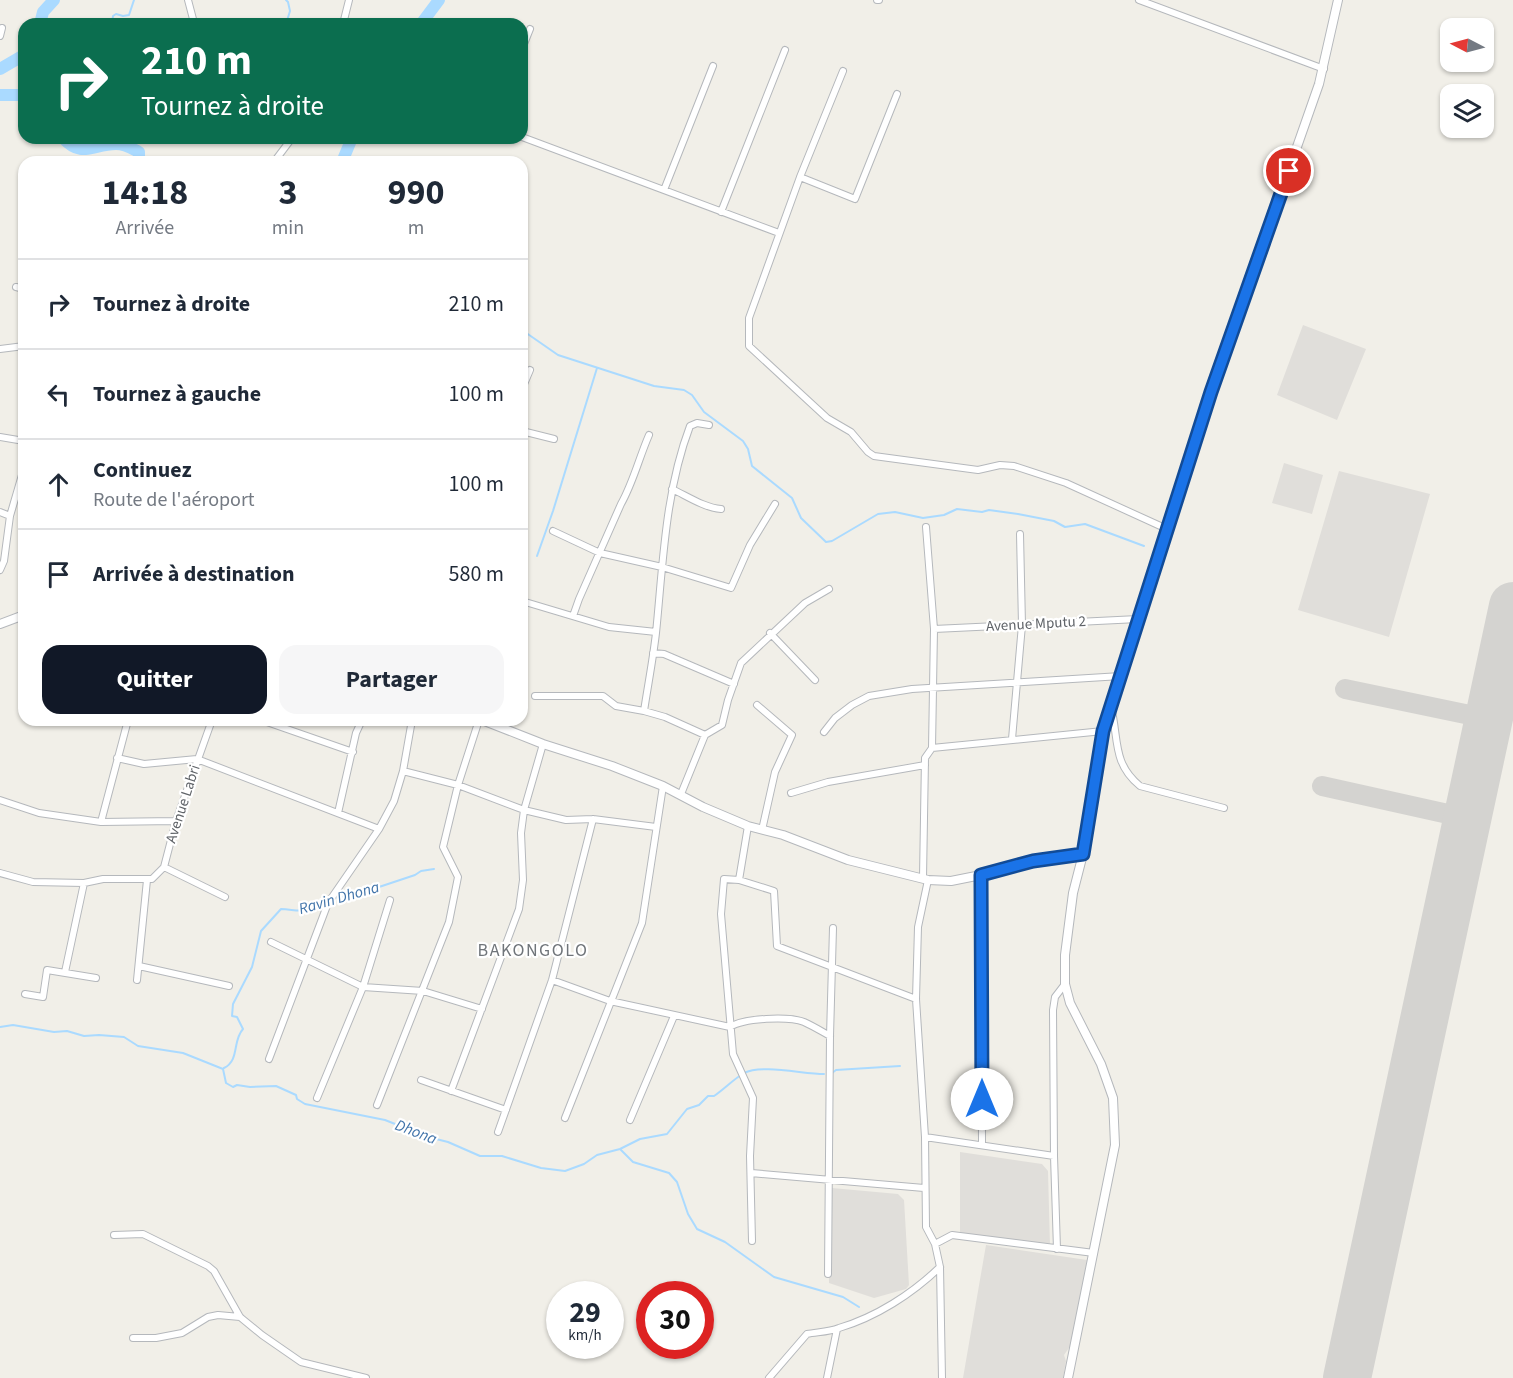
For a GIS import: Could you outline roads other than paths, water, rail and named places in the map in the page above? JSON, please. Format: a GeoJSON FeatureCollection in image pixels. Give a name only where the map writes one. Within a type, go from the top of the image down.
{"type":"FeatureCollection","features":[{"type":"Feature","properties":{"kind":"street"},"geometry":{"type":"LineString","coordinates":[[188,0],[193,18]]}},
{"type":"Feature","properties":{"kind":"street"},"geometry":{"type":"LineString","coordinates":[[344,18],[348,0]]}},
{"type":"Feature","properties":{"kind":"street"},"geometry":{"type":"LineString","coordinates":[[1139,0],[1324,69]]}},
{"type":"Feature","properties":{"kind":"street"},"geometry":{"type":"LineString","coordinates":[[1068,1378],[1115,1145],[1113,1098],[1101,1064],[1070,1003],[1065,984],[1065,955],[1074,893],[1083,854],[1103,731],[1214,383],[1324,69],[1338,0]]}},
{"type":"Feature","properties":{"kind":"street"},"geometry":{"type":"LineString","coordinates":[[528,34],[530,29]]}},
{"type":"Feature","properties":{"kind":"street"},"geometry":{"type":"LineString","coordinates":[[721,212],[785,50]]}},
{"type":"Feature","properties":{"kind":"street"},"geometry":{"type":"LineString","coordinates":[[664,190],[713,66]]}},
{"type":"Feature","properties":{"kind":"street"},"geometry":{"type":"LineString","coordinates":[[843,71],[800,177],[749,318],[749,346],[827,418],[851,432],[874,456],[978,470],[1000,465],[1014,466],[1066,483],[1167,529]]}},
{"type":"Feature","properties":{"kind":"street"},"geometry":{"type":"LineString","coordinates":[[800,177],[855,200],[897,94]]}},
{"type":"Feature","properties":{"kind":"street"},"geometry":{"type":"LineString","coordinates":[[528,138],[779,233]]}},
{"type":"Feature","properties":{"kind":"street"},"geometry":{"type":"LineString","coordinates":[[0,349],[18,347]]}},
{"type":"Feature","properties":{"kind":"street"},"geometry":{"type":"LineString","coordinates":[[528,375],[530,370]]}},
{"type":"Feature","properties":{"kind":"street"},"geometry":{"type":"LineString","coordinates":[[644,711],[656,633],[672,489],[680,453],[690,426],[697,423],[709,425]]}},
{"type":"Feature","properties":{"kind":"street"},"geometry":{"type":"LineString","coordinates":[[528,432],[554,439]]}},
{"type":"Feature","properties":{"kind":"street"},"geometry":{"type":"LineString","coordinates":[[573,616],[629,490],[649,435]]}},
{"type":"Feature","properties":{"kind":"street"},"geometry":{"type":"LineString","coordinates":[[0,437],[18,440]]}},
{"type":"Feature","properties":{"kind":"street"},"geometry":{"type":"LineString","coordinates":[[0,570],[4,561],[10,516],[18,489]]}},
{"type":"Feature","properties":{"kind":"street"},"geometry":{"type":"LineString","coordinates":[[672,489],[709,508],[721,509]]}},
{"type":"Feature","properties":{"kind":"street"},"geometry":{"type":"LineString","coordinates":[[553,531],[600,554],[662,567],[731,588],[750,545],[775,504]]}},
{"type":"Feature","properties":{"kind":"street"},"geometry":{"type":"LineString","coordinates":[[0,512],[10,516]]}},
{"type":"Feature","properties":{"kind":"street"},"geometry":{"type":"LineString","coordinates":[[926,527],[934,629],[934,688],[932,748],[925,765],[925,879],[918,927],[916,999],[925,1137],[926,1227],[935,1244],[935,1253],[940,1267],[942,1378]]}},
{"type":"Feature","properties":{"kind":"street"},"geometry":{"type":"LineString","coordinates":[[1012,739],[1022,625],[1020,534]]}},
{"type":"Feature","properties":{"kind":"street"},"geometry":{"type":"LineString","coordinates":[[681,794],[705,735],[722,725],[741,663],[770,633],[805,603],[829,589]]}},
{"type":"Feature","properties":{"kind":"street"},"geometry":{"type":"LineString","coordinates":[[528,603],[609,627],[656,633]]}},
{"type":"Feature","properties":{"kind":"street"},"geometry":{"type":"LineString","coordinates":[[0,624],[18,617]]}},
{"type":"Feature","properties":{"kind":"street","name":"Avenue Mputu 2"},"geometry":{"type":"LineString","coordinates":[[934,629],[1138,619]]}},
{"type":"Feature","properties":{"kind":"street"},"geometry":{"type":"LineString","coordinates":[[770,633],[815,680]]}},
{"type":"Feature","properties":{"kind":"street"},"geometry":{"type":"LineString","coordinates":[[653,653],[664,654],[734,684]]}},
{"type":"Feature","properties":{"kind":"street"},"geometry":{"type":"LineString","coordinates":[[824,732],[835,718],[869,696],[912,689],[1121,675]]}},
{"type":"Feature","properties":{"kind":"street"},"geometry":{"type":"LineString","coordinates":[[535,696],[603,696],[616,705],[665,717],[705,735]]}},
{"type":"Feature","properties":{"kind":"street"},"geometry":{"type":"LineString","coordinates":[[757,705],[792,735],[775,772],[762,830]]}},
{"type":"Feature","properties":{"kind":"street"},"geometry":{"type":"LineString","coordinates":[[1111,707],[1116,726],[1120,762],[1130,778],[1140,786],[1224,808]]}},
{"type":"Feature","properties":{"kind":"street"},"geometry":{"type":"LineString","coordinates":[[101,822],[126,726]]}},
{"type":"Feature","properties":{"kind":"street","name":"Avenue Labri"},"geometry":{"type":"LineString","coordinates":[[164,867],[197,759],[210,726]]}},
{"type":"Feature","properties":{"kind":"street"},"geometry":{"type":"LineString","coordinates":[[278,726],[353,752]]}},
{"type":"Feature","properties":{"kind":"street"},"geometry":{"type":"LineString","coordinates":[[338,813],[359,726]]}},
{"type":"Feature","properties":{"kind":"street"},"geometry":{"type":"LineString","coordinates":[[269,1059],[328,903],[379,829],[394,801],[403,771],[411,726]]}},
{"type":"Feature","properties":{"kind":"street"},"geometry":{"type":"LineString","coordinates":[[377,1105],[449,922],[458,877],[444,847],[458,785],[478,726]]}},
{"type":"Feature","properties":{"kind":"street"},"geometry":{"type":"LineString","coordinates":[[496,726],[663,786],[703,807],[748,826],[783,835],[848,860],[925,879],[951,881],[1033,861],[1083,854]]}},
{"type":"Feature","properties":{"kind":"street"},"geometry":{"type":"LineString","coordinates":[[932,748],[1103,731]]}},
{"type":"Feature","properties":{"kind":"street"},"geometry":{"type":"LineString","coordinates":[[451,1091],[519,909],[524,880],[521,833],[524,810],[543,744]]}},
{"type":"Feature","properties":{"kind":"street"},"geometry":{"type":"LineString","coordinates":[[117,758],[144,764],[197,759],[379,829]]}},
{"type":"Feature","properties":{"kind":"street"},"geometry":{"type":"LineString","coordinates":[[791,793],[828,782],[925,765]]}},
{"type":"Feature","properties":{"kind":"street"},"geometry":{"type":"LineString","coordinates":[[403,771],[458,785],[524,810],[566,820],[593,819],[656,827]]}},
{"type":"Feature","properties":{"kind":"street"},"geometry":{"type":"LineString","coordinates":[[565,1118],[642,923],[663,786]]}},
{"type":"Feature","properties":{"kind":"street"},"geometry":{"type":"LineString","coordinates":[[0,800],[39,813],[101,822],[177,821]]}},
{"type":"Feature","properties":{"kind":"street"},"geometry":{"type":"LineString","coordinates":[[498,1131],[552,980],[593,819]]}},
{"type":"Feature","properties":{"kind":"street"},"geometry":{"type":"LineString","coordinates":[[739,880],[748,826]]}},
{"type":"Feature","properties":{"kind":"street"},"geometry":{"type":"LineString","coordinates":[[0,873],[33,882],[84,883],[103,879],[152,879],[164,867],[225,897]]}},
{"type":"Feature","properties":{"kind":"street"},"geometry":{"type":"LineString","coordinates":[[981,875],[982,1144]]}},
{"type":"Feature","properties":{"kind":"street"},"geometry":{"type":"LineString","coordinates":[[752,1241],[750,1156],[753,1098],[733,1054],[721,914],[724,879],[739,880],[774,891],[777,946],[916,999]]}},
{"type":"Feature","properties":{"kind":"street"},"geometry":{"type":"LineString","coordinates":[[137,980],[147,880]]}},
{"type":"Feature","properties":{"kind":"street"},"geometry":{"type":"LineString","coordinates":[[65,972],[84,883]]}},
{"type":"Feature","properties":{"kind":"street"},"geometry":{"type":"LineString","coordinates":[[317,1098],[363,987],[390,900]]}},
{"type":"Feature","properties":{"kind":"street"},"geometry":{"type":"LineString","coordinates":[[828,1274],[833,928]]}},
{"type":"Feature","properties":{"kind":"street"},"geometry":{"type":"LineString","coordinates":[[271,942],[363,987],[423,991],[482,1010]]}},
{"type":"Feature","properties":{"kind":"street"},"geometry":{"type":"LineString","coordinates":[[139,966],[228,986]]}},
{"type":"Feature","properties":{"kind":"street"},"geometry":{"type":"LineString","coordinates":[[25,994],[44,997],[47,970],[96,978]]}},
{"type":"Feature","properties":{"kind":"street"},"geometry":{"type":"LineString","coordinates":[[552,980],[610,1001],[674,1016],[730,1027],[737,1022],[785,1019],[803,1022],[830,1036]]}},
{"type":"Feature","properties":{"kind":"street"},"geometry":{"type":"LineString","coordinates":[[1057,1249],[1053,1010],[1055,996],[1065,984]]}},
{"type":"Feature","properties":{"kind":"street"},"geometry":{"type":"LineString","coordinates":[[630,1120],[674,1016]]}},
{"type":"Feature","properties":{"kind":"street"},"geometry":{"type":"LineString","coordinates":[[420,1080],[506,1110]]}},
{"type":"Feature","properties":{"kind":"street"},"geometry":{"type":"LineString","coordinates":[[925,1137],[1054,1156]]}},
{"type":"Feature","properties":{"kind":"street"},"geometry":{"type":"LineString","coordinates":[[751,1173],[924,1188]]}},
{"type":"Feature","properties":{"kind":"street"},"geometry":{"type":"LineString","coordinates":[[114,1235],[143,1234],[208,1266],[214,1272],[240,1317],[300,1362],[366,1378]]}},
{"type":"Feature","properties":{"kind":"street"},"geometry":{"type":"LineString","coordinates":[[935,1244],[952,1235],[1094,1253]]}},
{"type":"Feature","properties":{"kind":"street"},"geometry":{"type":"LineString","coordinates":[[769,1378],[807,1334],[837,1329],[871,1316],[925,1281],[940,1267]]}},
{"type":"Feature","properties":{"kind":"street"},"geometry":{"type":"LineString","coordinates":[[133,1338],[156,1338],[182,1333],[208,1317],[218,1315],[240,1317]]}},
{"type":"Feature","properties":{"kind":"street"},"geometry":{"type":"LineString","coordinates":[[827,1378],[837,1329]]}},
{"type":"Feature","properties":{"kind":"waterway"},"geometry":{"type":"LineString","coordinates":[[42,18],[43,12],[54,0]]}},
{"type":"Feature","properties":{"kind":"waterway"},"geometry":{"type":"LineString","coordinates":[[113,18],[116,14],[129,15],[134,0]]}},
{"type":"Feature","properties":{"kind":"waterway"},"geometry":{"type":"LineString","coordinates":[[286,0],[290,11],[288,18]]}},
{"type":"Feature","properties":{"kind":"waterway"},"geometry":{"type":"LineString","coordinates":[[426,18],[439,0]]}},
{"type":"Feature","properties":{"kind":"waterway"},"geometry":{"type":"LineString","coordinates":[[0,69],[18,58]]}},
{"type":"Feature","properties":{"kind":"waterway"},"geometry":{"type":"LineString","coordinates":[[0,95],[18,95]]}},
{"type":"Feature","properties":{"kind":"waterway"},"geometry":{"type":"LineString","coordinates":[[70,144],[82,149],[116,144]]}},
{"type":"Feature","properties":{"kind":"waterway"},"geometry":{"type":"LineString","coordinates":[[116,144],[125,145],[139,152],[139,156]]}},
{"type":"Feature","properties":{"kind":"waterway"},"geometry":{"type":"LineString","coordinates":[[344,156],[350,144]]}},
{"type":"Feature","properties":{"kind":"waterway"},"geometry":{"type":"LineString","coordinates":[[528,334],[558,355],[654,386],[684,390],[692,395],[704,412],[743,441],[748,449],[752,466],[792,498],[801,518],[826,542],[832,541],[878,514],[895,512],[923,518],[944,515],[957,509],[1018,514],[1054,521],[1065,527],[1085,524],[1144,546]]}},
{"type":"Feature","properties":{"kind":"waterway"},"geometry":{"type":"LineString","coordinates":[[537,556],[597,368]]}},
{"type":"Feature","properties":{"kind":"waterway","name":"Ravin Dhona"},"geometry":{"type":"LineString","coordinates":[[334,898],[358,894],[421,871],[434,869]]}},
{"type":"Feature","properties":{"kind":"waterway","name":"Ravin Dhona"},"geometry":{"type":"LineString","coordinates":[[224,1068],[232,1060],[243,1029],[237,1017],[232,1016],[233,1004],[252,967],[261,931],[281,909],[307,910],[329,899]]}},
{"type":"Feature","properties":{"kind":"waterway","name":"Dhona"},"geometry":{"type":"LineString","coordinates":[[0,1027],[13,1025],[54,1032],[67,1031],[84,1036],[124,1037],[138,1046],[183,1053],[223,1069],[226,1083],[233,1087],[237,1085],[276,1086],[296,1095],[297,1099],[305,1104],[385,1120],[480,1156],[502,1156],[541,1168],[565,1171],[584,1164],[597,1155],[620,1149],[640,1139],[667,1134],[687,1109],[699,1105],[708,1096],[714,1096],[736,1078],[752,1070],[772,1069],[824,1074]]}},
{"type":"Feature","properties":{"kind":"waterway","name":"Dhona"},"geometry":{"type":"LineString","coordinates":[[832,1073],[836,1070],[900,1066]]}},
{"type":"Feature","properties":{"kind":"waterway"},"geometry":{"type":"LineString","coordinates":[[621,1150],[633,1162],[669,1173],[677,1182],[688,1214],[697,1229],[725,1242],[774,1277],[843,1297],[859,1307]]}},
{"type":"Feature","properties":{"kind":"district","name":"BAKONGOLO"},"geometry":{"type":"Point","coordinates":[533,950]}}]}
